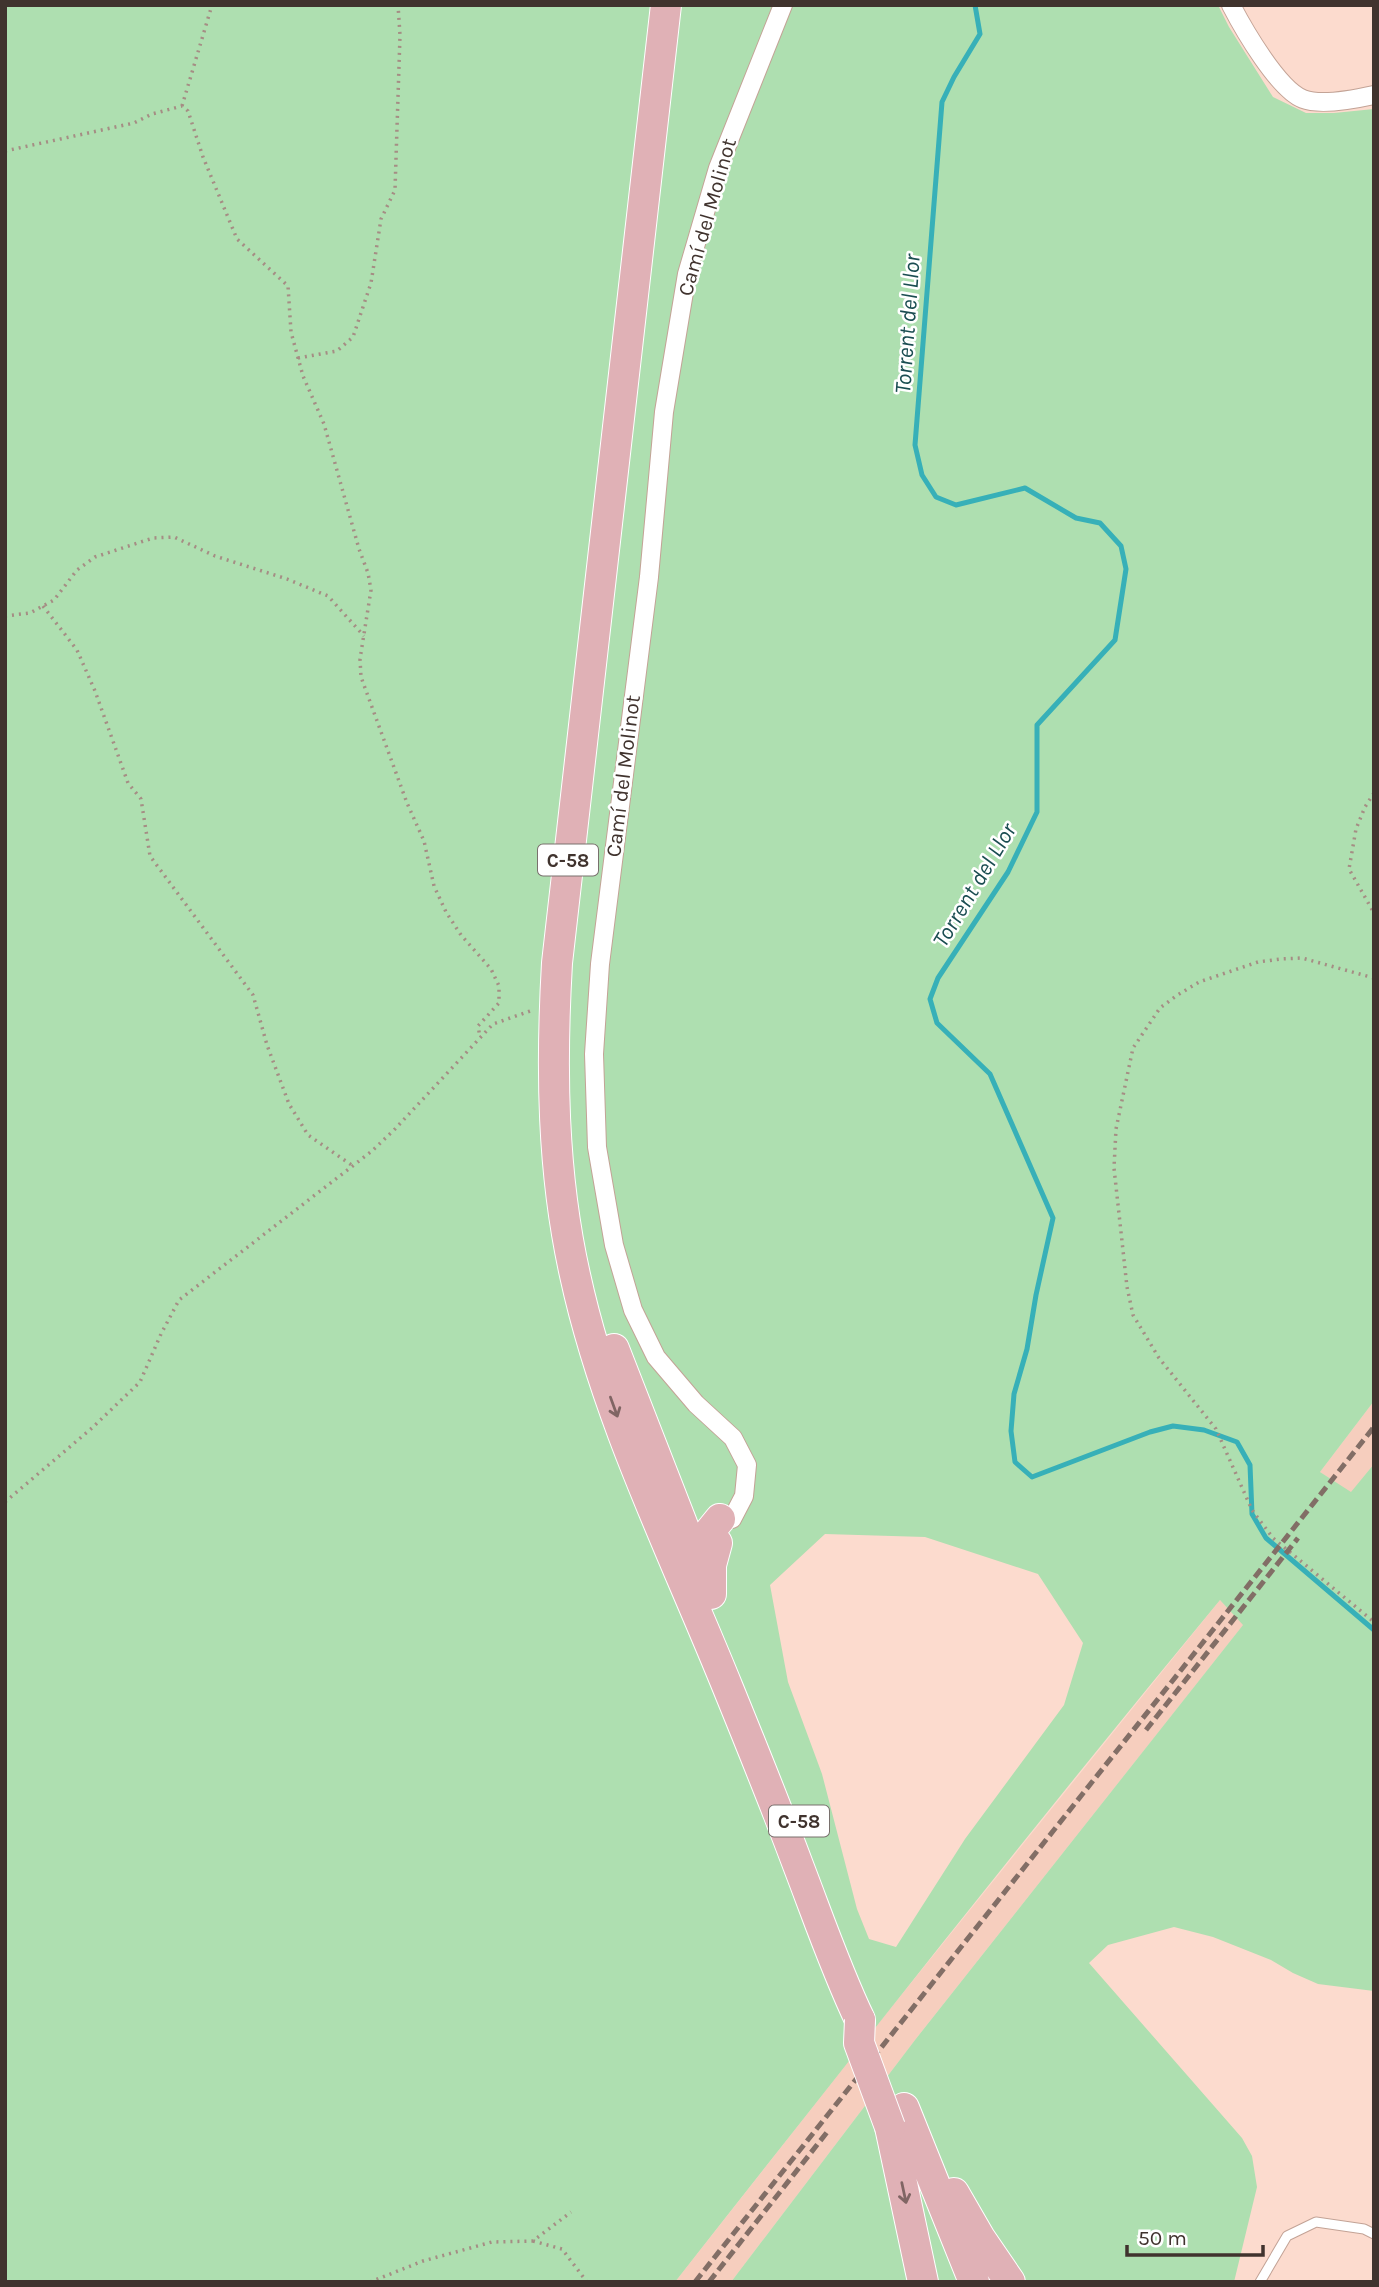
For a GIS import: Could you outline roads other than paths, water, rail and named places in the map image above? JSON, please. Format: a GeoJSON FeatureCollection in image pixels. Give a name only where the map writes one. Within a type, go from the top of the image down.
{"type":"FeatureCollection","features":[{"type":"Feature","properties":{"kind":"main road","name":"C-58"},"geometry":{"type":"LineString","coordinates":[[666,5],[562,909],[554,1008],[555,1128],[559,1185],[580,1297],[613,1405],[729,1689],[839,1974],[860,2021],[877,2038],[903,2123],[974,2282]]}},
{"type":"Feature","properties":{"kind":"main road","name":"C-58"},"geometry":{"type":"LineString","coordinates":[[681,5],[577,911],[569,1008],[570,1127],[583,1239],[614,1346],[831,1906],[846,1953],[839,1974]]}},
{"type":"Feature","properties":{"kind":"main road"},"geometry":{"type":"LineString","coordinates":[[651,1446],[666,1467],[687,1508],[695,1516],[709,1520],[726,1519]]}},
{"type":"Feature","properties":{"kind":"main road"},"geometry":{"type":"LineString","coordinates":[[726,1519],[704,1539],[694,1556],[694,1577],[722,1654],[729,1689]]}},
{"type":"Feature","properties":{"kind":"main road"},"geometry":{"type":"LineString","coordinates":[[711,1594],[713,1552],[726,1519]]}},
{"type":"Feature","properties":{"kind":"main road"},"geometry":{"type":"LineString","coordinates":[[903,2123],[923,2282]]}},
{"type":"Feature","properties":{"kind":"main road"},"geometry":{"type":"LineString","coordinates":[[903,2123],[941,2171],[980,2238],[1010,2282]]}},
{"type":"Feature","properties":{"kind":"street","name":"Camí del Molinot"},"geometry":{"type":"LineString","coordinates":[[726,1519],[744,1496],[747,1465],[733,1438],[696,1404],[656,1357],[633,1310],[614,1245],[597,1147],[594,1054],[600,964],[649,577],[664,412],[687,274],[718,168],[783,5]]}},
{"type":"Feature","properties":{"kind":"street"},"geometry":{"type":"LineString","coordinates":[[1231,5],[1280,83],[1304,100],[1326,102],[1374,95]]}},
{"type":"Feature","properties":{"kind":"lane"},"geometry":{"type":"LineString","coordinates":[[1260,2282],[1287,2236],[1316,2222],[1364,2229],[1374,2234]]}},
{"type":"Feature","properties":{"kind":"waterway","name":"Torrent del Llor"},"geometry":{"type":"LineString","coordinates":[[975,5],[980,34],[942,102],[915,445],[922,475],[936,497],[956,505],[1025,488],[1076,518],[1100,523],[1121,546],[1126,569],[1115,640],[1037,725],[1037,812],[1008,872],[938,978],[930,999],[937,1023],[990,1074],[1053,1218],[1027,1349],[1014,1394],[1011,1431],[1015,1462],[1032,1477],[1150,1432],[1173,1426],[1204,1430],[1237,1442],[1250,1465],[1252,1514],[1266,1538],[1374,1630]]}},
{"type":"Feature","properties":{"kind":"railway"},"geometry":{"type":"LineString","coordinates":[[695,2282],[1374,1427]]}},
{"type":"Feature","properties":{"kind":"railway"},"geometry":{"type":"LineString","coordinates":[[1146,1730],[1298,1538]]}},
{"type":"Feature","properties":{"kind":"railway"},"geometry":{"type":"LineString","coordinates":[[709,2282],[828,2131]]}}]}
